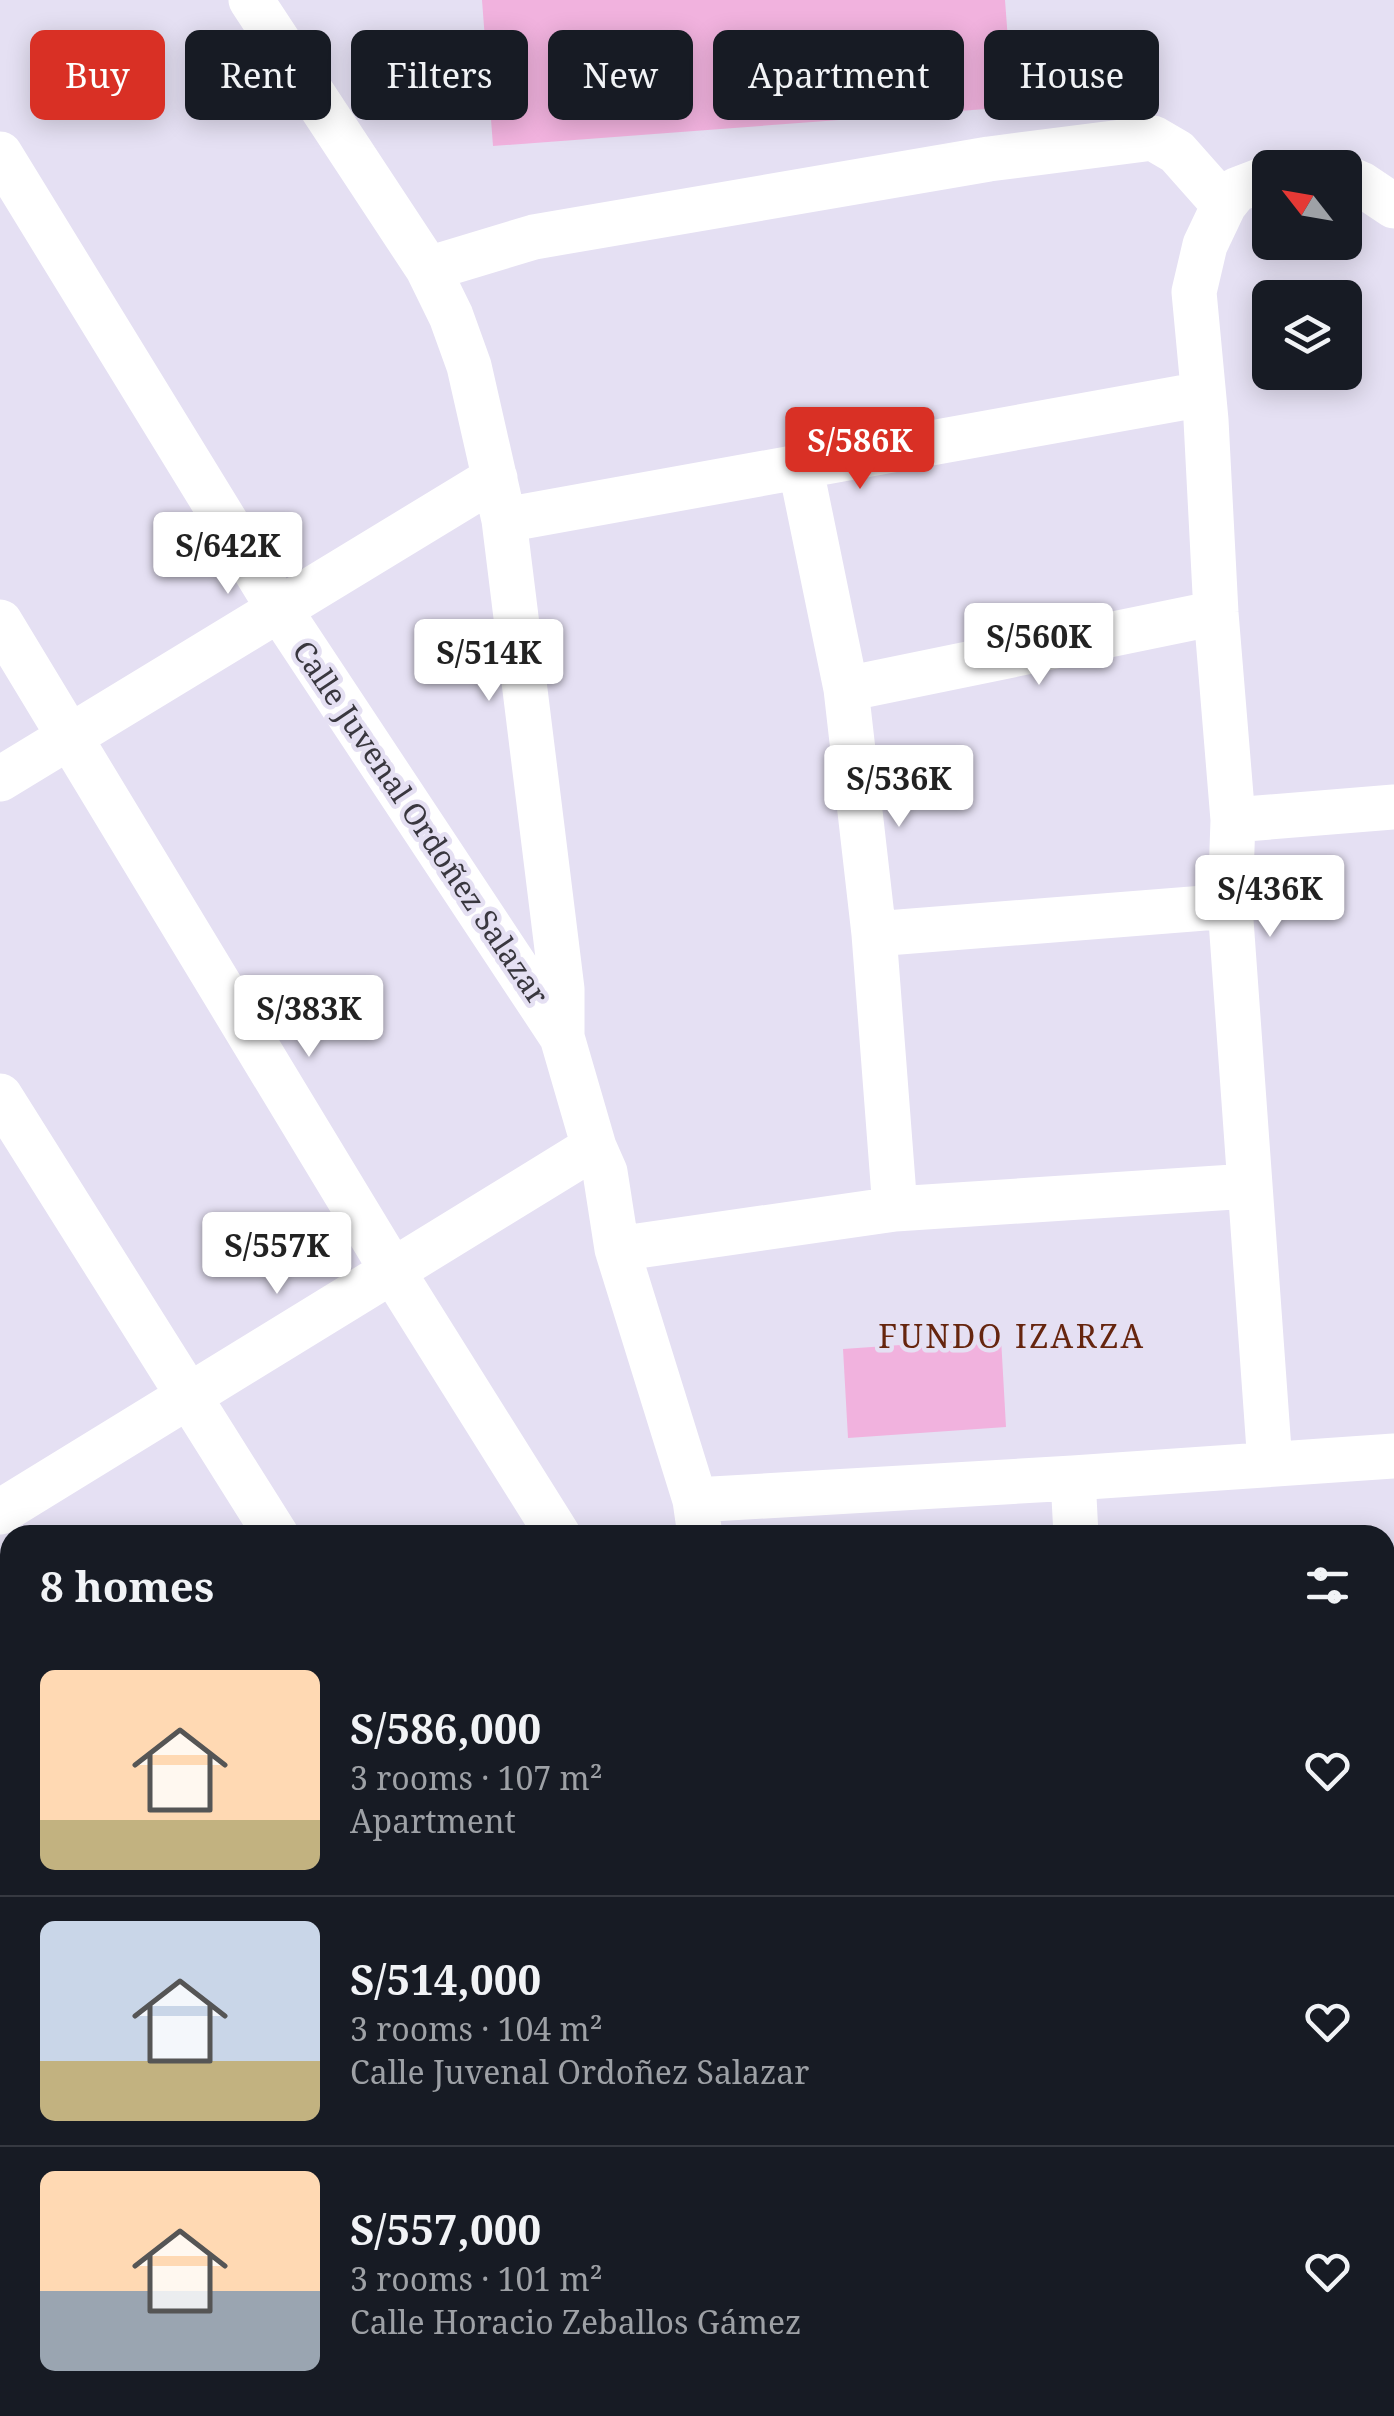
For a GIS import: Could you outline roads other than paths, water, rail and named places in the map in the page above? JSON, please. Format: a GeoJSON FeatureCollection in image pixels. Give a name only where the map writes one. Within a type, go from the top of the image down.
{"type":"FeatureCollection","features":[{"type":"Feature","properties":{"kind":"street"},"geometry":{"type":"LineString","coordinates":[[251,0],[428,269],[469,366],[500,499],[562,989],[562,1037]]}},
{"type":"Feature","properties":{"kind":"street"},"geometry":{"type":"LineString","coordinates":[[428,269],[534,237],[989,159],[1153,138],[1177,152],[1224,205]]}},
{"type":"Feature","properties":{"kind":"street","name":"Calle Juvenal Ordoñez Salazar"},"geometry":{"type":"LineString","coordinates":[[0,154],[279,610],[562,1037],[605,1172],[618,1249],[698,1518]]}},
{"type":"Feature","properties":{"kind":"street"},"geometry":{"type":"LineString","coordinates":[[1252,184],[1236,190],[1224,205],[1205,244],[1194,292],[1232,820],[1230,906],[1270,1464]]}},
{"type":"Feature","properties":{"kind":"street"},"geometry":{"type":"LineString","coordinates":[[1362,184],[1394,206]]}},
{"type":"Feature","properties":{"kind":"street"},"geometry":{"type":"LineString","coordinates":[[0,780],[279,610],[500,499],[800,465],[1203,394]]}},
{"type":"Feature","properties":{"kind":"street"},"geometry":{"type":"LineString","coordinates":[[800,465],[846,690],[874,934],[895,1209]]}},
{"type":"Feature","properties":{"kind":"street"},"geometry":{"type":"LineString","coordinates":[[846,690],[1216,613]]}},
{"type":"Feature","properties":{"kind":"street"},"geometry":{"type":"LineString","coordinates":[[0,622],[392,1270],[552,1525]]}},
{"type":"Feature","properties":{"kind":"street"},"geometry":{"type":"LineString","coordinates":[[1232,820],[1394,808]]}},
{"type":"Feature","properties":{"kind":"street"},"geometry":{"type":"LineString","coordinates":[[874,934],[1230,906]]}},
{"type":"Feature","properties":{"kind":"street"},"geometry":{"type":"LineString","coordinates":[[0,1096],[270,1525]]}},
{"type":"Feature","properties":{"kind":"street"},"geometry":{"type":"LineString","coordinates":[[0,1512],[594,1147]]}},
{"type":"Feature","properties":{"kind":"street"},"geometry":{"type":"LineString","coordinates":[[618,1249],[895,1209],[1250,1186]]}},
{"type":"Feature","properties":{"kind":"street"},"geometry":{"type":"LineString","coordinates":[[698,1518],[1074,1478],[1394,1456]]}},
{"type":"Feature","properties":{"kind":"street"},"geometry":{"type":"LineString","coordinates":[[1074,1478],[1076,1525]]}},
{"type":"Feature","properties":{"kind":"district","name":"FUNDO IZARZA"},"geometry":{"type":"Point","coordinates":[1012,1337]}}]}
